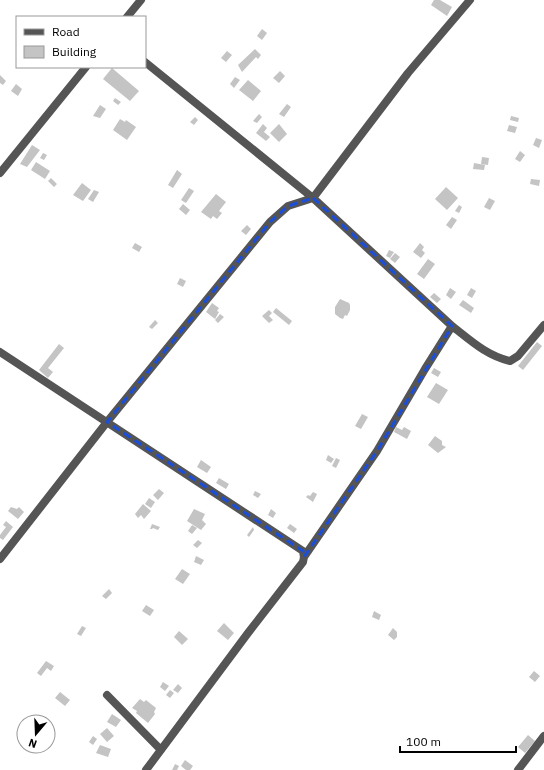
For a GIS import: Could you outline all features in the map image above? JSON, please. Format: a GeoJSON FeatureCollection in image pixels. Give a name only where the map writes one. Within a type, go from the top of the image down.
{"type":"FeatureCollection","features":[{"type":"Feature","properties":{"kind":"street"},"geometry":{"type":"LineString","coordinates":[[128,16],[141,0]]}},
{"type":"Feature","properties":{"kind":"street"},"geometry":{"type":"LineString","coordinates":[[0,559],[107,422],[270,222],[288,206],[313,198],[408,73],[470,0]]}},
{"type":"Feature","properties":{"kind":"street"},"geometry":{"type":"LineString","coordinates":[[146,63],[313,198],[452,326],[479,347],[498,358],[510,361],[518,356],[543,329]]}},
{"type":"Feature","properties":{"kind":"street"},"geometry":{"type":"LineString","coordinates":[[0,173],[85,68]]}},
{"type":"Feature","properties":{"kind":"street"},"geometry":{"type":"LineString","coordinates":[[146,770],[303,562],[304,557],[377,451],[452,326]]}},
{"type":"Feature","properties":{"kind":"street"},"geometry":{"type":"LineString","coordinates":[[0,352],[303,551],[304,557]]}},
{"type":"Feature","properties":{"kind":"street"},"geometry":{"type":"LineString","coordinates":[[107,695],[161,750]]}},
{"type":"Feature","properties":{"kind":"street"},"geometry":{"type":"LineString","coordinates":[[518,770],[544,736]]}},
{"type":"Feature","properties":{"kind":"highlighted area"},"geometry":{"type":"Polygon","coordinates":[[[313,198],[452,326],[377,451],[304,557],[303,551],[107,422],[270,222],[288,206],[313,198]]]}},
{"type":"Feature","properties":{"kind":"building"},"geometry":{"type":"Polygon","coordinates":[[[434,0],[440,0],[452,7],[447,16],[431,5],[434,0]]]}},
{"type":"Feature","properties":{"kind":"building"},"geometry":{"type":"Polygon","coordinates":[[[262,29],[267,33],[262,40],[257,36],[262,29]]]}},
{"type":"Feature","properties":{"kind":"building"},"geometry":{"type":"Polygon","coordinates":[[[255,49],[261,55],[258,59],[256,57],[242,72],[238,65],[255,49]]]}},
{"type":"Feature","properties":{"kind":"building"},"geometry":{"type":"Polygon","coordinates":[[[227,51],[232,55],[226,62],[221,58],[227,51]]]}},
{"type":"Feature","properties":{"kind":"building"},"geometry":{"type":"Polygon","coordinates":[[[112,68],[139,91],[130,101],[103,79],[112,68]]]}},
{"type":"Feature","properties":{"kind":"building"},"geometry":{"type":"Polygon","coordinates":[[[280,71],[285,76],[279,83],[273,78],[280,71]]]}},
{"type":"Feature","properties":{"kind":"building"},"geometry":{"type":"Polygon","coordinates":[[[0,75],[6,81],[3,85],[0,83],[0,75]]]}},
{"type":"Feature","properties":{"kind":"building"},"geometry":{"type":"Polygon","coordinates":[[[235,77],[240,80],[234,88],[230,84],[235,77]]]}},
{"type":"Feature","properties":{"kind":"building"},"geometry":{"type":"Polygon","coordinates":[[[248,80],[261,91],[253,101],[239,90],[248,80]]]}},
{"type":"Feature","properties":{"kind":"building"},"geometry":{"type":"Polygon","coordinates":[[[16,84],[22,89],[18,96],[11,91],[16,84]]]}},
{"type":"Feature","properties":{"kind":"building"},"geometry":{"type":"Polygon","coordinates":[[[115,98],[121,102],[118,105],[113,101],[115,98]]]}},
{"type":"Feature","properties":{"kind":"building"},"geometry":{"type":"Polygon","coordinates":[[[287,104],[291,107],[284,117],[279,114],[287,104]]]}},
{"type":"Feature","properties":{"kind":"building"},"geometry":{"type":"Polygon","coordinates":[[[100,105],[106,109],[100,118],[93,116],[100,105]]]}},
{"type":"Feature","properties":{"kind":"building"},"geometry":{"type":"Polygon","coordinates":[[[259,114],[262,117],[257,123],[253,121],[259,114]]]}},
{"type":"Feature","properties":{"kind":"building"},"geometry":{"type":"Polygon","coordinates":[[[511,116],[519,118],[518,122],[510,120],[511,116]]]}},
{"type":"Feature","properties":{"kind":"building"},"geometry":{"type":"Polygon","coordinates":[[[195,117],[198,120],[194,125],[190,122],[195,117]]]}},
{"type":"Feature","properties":{"kind":"building"},"geometry":{"type":"Polygon","coordinates":[[[120,119],[125,122],[126,120],[136,127],[127,140],[113,130],[120,119]]]}},
{"type":"Feature","properties":{"kind":"building"},"geometry":{"type":"Polygon","coordinates":[[[263,124],[267,128],[264,132],[270,137],[266,141],[256,133],[263,124]]]}},
{"type":"Feature","properties":{"kind":"building"},"geometry":{"type":"Polygon","coordinates":[[[279,124],[287,134],[279,142],[270,133],[279,124]]]}},
{"type":"Feature","properties":{"kind":"building"},"geometry":{"type":"Polygon","coordinates":[[[509,125],[517,127],[515,133],[507,131],[509,125]]]}},
{"type":"Feature","properties":{"kind":"building"},"geometry":{"type":"Polygon","coordinates":[[[536,138],[542,140],[539,148],[533,145],[536,138]]]}},
{"type":"Feature","properties":{"kind":"building"},"geometry":{"type":"Polygon","coordinates":[[[32,145],[40,150],[27,167],[20,164],[32,145]]]}},
{"type":"Feature","properties":{"kind":"building"},"geometry":{"type":"Polygon","coordinates":[[[520,151],[525,155],[520,162],[515,159],[520,151]]]}},
{"type":"Feature","properties":{"kind":"building"},"geometry":{"type":"Polygon","coordinates":[[[43,153],[47,155],[44,160],[40,158],[43,153]]]}},
{"type":"Feature","properties":{"kind":"building"},"geometry":{"type":"Polygon","coordinates":[[[482,157],[489,158],[488,165],[481,164],[482,157]]]}},
{"type":"Feature","properties":{"kind":"building"},"geometry":{"type":"Polygon","coordinates":[[[36,162],[50,171],[45,179],[31,170],[36,162]]]}},
{"type":"Feature","properties":{"kind":"building"},"geometry":{"type":"Polygon","coordinates":[[[474,163],[485,165],[484,170],[473,169],[474,163]]]}},
{"type":"Feature","properties":{"kind":"building"},"geometry":{"type":"Polygon","coordinates":[[[177,170],[182,174],[173,188],[168,185],[177,170]]]}},
{"type":"Feature","properties":{"kind":"building"},"geometry":{"type":"Polygon","coordinates":[[[51,178],[57,184],[54,187],[48,181],[51,178]]]}},
{"type":"Feature","properties":{"kind":"building"},"geometry":{"type":"Polygon","coordinates":[[[531,179],[540,180],[539,186],[530,184],[531,179]]]}},
{"type":"Feature","properties":{"kind":"building"},"geometry":{"type":"Polygon","coordinates":[[[82,183],[91,190],[83,201],[73,195],[82,183]]]}},
{"type":"Feature","properties":{"kind":"building"},"geometry":{"type":"Polygon","coordinates":[[[446,187],[458,198],[447,210],[435,199],[446,187]]]}},
{"type":"Feature","properties":{"kind":"building"},"geometry":{"type":"Polygon","coordinates":[[[189,188],[194,191],[186,203],[181,200],[189,188]]]}},
{"type":"Feature","properties":{"kind":"building"},"geometry":{"type":"Polygon","coordinates":[[[94,190],[99,192],[93,202],[88,199],[94,190]]]}},
{"type":"Feature","properties":{"kind":"building"},"geometry":{"type":"Polygon","coordinates":[[[216,194],[226,202],[219,211],[222,213],[217,219],[213,216],[211,219],[201,212],[216,194]]]}},
{"type":"Feature","properties":{"kind":"building"},"geometry":{"type":"Polygon","coordinates":[[[489,198],[495,201],[490,210],[484,207],[489,198]]]}},
{"type":"Feature","properties":{"kind":"building"},"geometry":{"type":"Polygon","coordinates":[[[183,204],[190,210],[186,215],[179,209],[183,204]]]}},
{"type":"Feature","properties":{"kind":"building"},"geometry":{"type":"Polygon","coordinates":[[[459,205],[462,207],[459,213],[455,211],[459,205]]]}},
{"type":"Feature","properties":{"kind":"building"},"geometry":{"type":"Polygon","coordinates":[[[452,217],[457,220],[451,229],[446,225],[452,217]]]}},
{"type":"Feature","properties":{"kind":"building"},"geometry":{"type":"Polygon","coordinates":[[[247,225],[251,229],[246,235],[241,231],[247,225]]]}},
{"type":"Feature","properties":{"kind":"building"},"geometry":{"type":"Polygon","coordinates":[[[135,243],[142,247],[139,252],[132,248],[135,243]]]}},
{"type":"Feature","properties":{"kind":"building"},"geometry":{"type":"Polygon","coordinates":[[[420,243],[424,247],[422,250],[425,253],[421,258],[413,252],[420,243]]]}},
{"type":"Feature","properties":{"kind":"building"},"geometry":{"type":"Polygon","coordinates":[[[389,250],[394,252],[390,258],[386,256],[389,250]]]}},
{"type":"Feature","properties":{"kind":"building"},"geometry":{"type":"Polygon","coordinates":[[[395,253],[400,257],[395,263],[390,259],[395,253]]]}},
{"type":"Feature","properties":{"kind":"building"},"geometry":{"type":"Polygon","coordinates":[[[428,259],[435,264],[424,279],[417,274],[428,259]]]}},
{"type":"Feature","properties":{"kind":"building"},"geometry":{"type":"Polygon","coordinates":[[[180,278],[186,281],[183,287],[177,284],[180,278]]]}},
{"type":"Feature","properties":{"kind":"building"},"geometry":{"type":"Polygon","coordinates":[[[450,288],[456,292],[451,299],[446,295],[450,288]]]}},
{"type":"Feature","properties":{"kind":"building"},"geometry":{"type":"Polygon","coordinates":[[[471,288],[476,291],[472,298],[467,295],[471,288]]]}},
{"type":"Feature","properties":{"kind":"building"},"geometry":{"type":"Polygon","coordinates":[[[434,293],[441,299],[437,303],[430,297],[434,293]]]}},
{"type":"Feature","properties":{"kind":"building"},"geometry":{"type":"Polygon","coordinates":[[[340,299],[349,303],[350,305],[350,310],[347,316],[345,315],[343,319],[335,314],[335,307],[340,299]]]}},
{"type":"Feature","properties":{"kind":"building"},"geometry":{"type":"Polygon","coordinates":[[[463,300],[474,308],[471,313],[459,305],[463,300]]]}},
{"type":"Feature","properties":{"kind":"building"},"geometry":{"type":"Polygon","coordinates":[[[212,303],[219,308],[217,311],[219,312],[215,319],[206,312],[212,303]]]}},
{"type":"Feature","properties":{"kind":"building"},"geometry":{"type":"Polygon","coordinates":[[[276,308],[292,321],[289,325],[273,312],[276,308]]]}},
{"type":"Feature","properties":{"kind":"building"},"geometry":{"type":"Polygon","coordinates":[[[269,310],[272,313],[269,316],[273,320],[269,323],[262,316],[269,310]]]}},
{"type":"Feature","properties":{"kind":"building"},"geometry":{"type":"Polygon","coordinates":[[[220,314],[224,317],[218,323],[215,320],[220,314]]]}},
{"type":"Feature","properties":{"kind":"building"},"geometry":{"type":"Polygon","coordinates":[[[155,320],[158,323],[152,329],[149,327],[155,320]]]}},
{"type":"Feature","properties":{"kind":"building"},"geometry":{"type":"Polygon","coordinates":[[[537,342],[542,346],[523,370],[518,366],[537,342]]]}},
{"type":"Feature","properties":{"kind":"building"},"geometry":{"type":"Polygon","coordinates":[[[59,344],[64,348],[48,368],[53,372],[48,378],[39,370],[59,344]]]}},
{"type":"Feature","properties":{"kind":"building"},"geometry":{"type":"Polygon","coordinates":[[[434,368],[441,372],[438,377],[431,373],[434,368]]]}},
{"type":"Feature","properties":{"kind":"building"},"geometry":{"type":"Polygon","coordinates":[[[436,383],[448,390],[439,404],[427,397],[436,383]]]}},
{"type":"Feature","properties":{"kind":"building"},"geometry":{"type":"Polygon","coordinates":[[[362,414],[368,417],[361,429],[355,426],[362,414]]]}},
{"type":"Feature","properties":{"kind":"building"},"geometry":{"type":"Polygon","coordinates":[[[396,427],[402,430],[404,427],[411,431],[407,439],[394,432],[396,427]]]}},
{"type":"Feature","properties":{"kind":"building"},"geometry":{"type":"Polygon","coordinates":[[[435,436],[442,441],[442,445],[446,447],[438,453],[428,445],[435,436]]]}},
{"type":"Feature","properties":{"kind":"building"},"geometry":{"type":"Polygon","coordinates":[[[328,455],[334,459],[331,463],[326,460],[328,455]]]}},
{"type":"Feature","properties":{"kind":"building"},"geometry":{"type":"Polygon","coordinates":[[[336,458],[340,460],[336,468],[332,466],[336,458]]]}},
{"type":"Feature","properties":{"kind":"building"},"geometry":{"type":"Polygon","coordinates":[[[201,460],[211,467],[207,473],[197,467],[201,460]]]}},
{"type":"Feature","properties":{"kind":"building"},"geometry":{"type":"Polygon","coordinates":[[[219,478],[229,484],[226,489],[216,483],[219,478]]]}},
{"type":"Feature","properties":{"kind":"building"},"geometry":{"type":"Polygon","coordinates":[[[159,489],[164,493],[158,500],[153,495],[159,489]]]}},
{"type":"Feature","properties":{"kind":"building"},"geometry":{"type":"Polygon","coordinates":[[[255,491],[261,494],[258,498],[253,495],[255,491]]]}},
{"type":"Feature","properties":{"kind":"building"},"geometry":{"type":"Polygon","coordinates":[[[313,492],[317,494],[313,502],[306,497],[308,495],[310,496],[313,492]]]}},
{"type":"Feature","properties":{"kind":"building"},"geometry":{"type":"Polygon","coordinates":[[[149,498],[155,502],[151,508],[145,504],[149,498]]]}},
{"type":"Feature","properties":{"kind":"building"},"geometry":{"type":"Polygon","coordinates":[[[143,504],[151,511],[144,519],[141,515],[138,518],[135,514],[143,504]]]}},
{"type":"Feature","properties":{"kind":"building"},"geometry":{"type":"Polygon","coordinates":[[[11,507],[17,509],[19,507],[24,512],[18,519],[8,511],[11,507]]]}},
{"type":"Feature","properties":{"kind":"building"},"geometry":{"type":"Polygon","coordinates":[[[194,509],[205,514],[202,520],[206,524],[201,530],[187,521],[194,509]]]}},
{"type":"Feature","properties":{"kind":"building"},"geometry":{"type":"Polygon","coordinates":[[[271,509],[276,513],[273,518],[268,515],[271,509]]]}},
{"type":"Feature","properties":{"kind":"building"},"geometry":{"type":"Polygon","coordinates":[[[6,521],[13,527],[3,540],[0,538],[0,535],[6,527],[3,525],[6,521]]]}},
{"type":"Feature","properties":{"kind":"building"},"geometry":{"type":"Polygon","coordinates":[[[152,524],[160,527],[158,530],[153,528],[150,529],[152,524]]]}},
{"type":"Feature","properties":{"kind":"building"},"geometry":{"type":"Polygon","coordinates":[[[290,524],[297,529],[294,533],[287,528],[290,524]]]}},
{"type":"Feature","properties":{"kind":"building"},"geometry":{"type":"Polygon","coordinates":[[[192,525],[197,528],[192,534],[188,531],[192,525]]]}},
{"type":"Feature","properties":{"kind":"building"},"geometry":{"type":"Polygon","coordinates":[[[253,527],[254,530],[249,537],[247,535],[253,527]]]}},
{"type":"Feature","properties":{"kind":"building"},"geometry":{"type":"Polygon","coordinates":[[[198,540],[202,543],[197,548],[193,545],[198,540]]]}},
{"type":"Feature","properties":{"kind":"building"},"geometry":{"type":"Polygon","coordinates":[[[196,556],[204,560],[201,565],[194,562],[196,556]]]}},
{"type":"Feature","properties":{"kind":"building"},"geometry":{"type":"Polygon","coordinates":[[[182,569],[190,574],[183,584],[175,579],[182,569]]]}},
{"type":"Feature","properties":{"kind":"building"},"geometry":{"type":"Polygon","coordinates":[[[109,589],[112,593],[106,599],[102,596],[109,589]]]}},
{"type":"Feature","properties":{"kind":"building"},"geometry":{"type":"Polygon","coordinates":[[[146,605],[154,610],[150,616],[142,611],[146,605]]]}},
{"type":"Feature","properties":{"kind":"building"},"geometry":{"type":"Polygon","coordinates":[[[374,611],[381,615],[379,620],[372,617],[374,611]]]}},
{"type":"Feature","properties":{"kind":"building"},"geometry":{"type":"Polygon","coordinates":[[[224,623],[234,633],[228,640],[217,631],[224,623]]]}},
{"type":"Feature","properties":{"kind":"building"},"geometry":{"type":"Polygon","coordinates":[[[82,626],[86,628],[81,636],[77,634],[82,626]]]}},
{"type":"Feature","properties":{"kind":"building"},"geometry":{"type":"Polygon","coordinates":[[[393,628],[397,632],[397,637],[394,640],[388,635],[393,628]]]}},
{"type":"Feature","properties":{"kind":"building"},"geometry":{"type":"Polygon","coordinates":[[[179,631],[188,639],[182,645],[174,637],[179,631]]]}},
{"type":"Feature","properties":{"kind":"building"},"geometry":{"type":"Polygon","coordinates":[[[46,661],[54,666],[51,671],[47,668],[41,676],[37,673],[46,661]]]}},
{"type":"Feature","properties":{"kind":"building"},"geometry":{"type":"Polygon","coordinates":[[[534,671],[540,676],[535,682],[529,677],[534,671]]]}},
{"type":"Feature","properties":{"kind":"building"},"geometry":{"type":"Polygon","coordinates":[[[163,682],[169,686],[165,691],[160,687],[163,682]]]}},
{"type":"Feature","properties":{"kind":"building"},"geometry":{"type":"Polygon","coordinates":[[[178,684],[182,688],[178,693],[173,690],[178,684]]]}},
{"type":"Feature","properties":{"kind":"building"},"geometry":{"type":"Polygon","coordinates":[[[170,690],[174,693],[170,698],[166,695],[170,690]]]}},
{"type":"Feature","properties":{"kind":"building"},"geometry":{"type":"Polygon","coordinates":[[[60,692],[70,700],[65,706],[55,698],[60,692]]]}},
{"type":"Feature","properties":{"kind":"building"},"geometry":{"type":"Polygon","coordinates":[[[140,699],[144,702],[146,700],[156,708],[154,712],[155,714],[148,723],[136,713],[137,711],[132,708],[140,699]]]}},
{"type":"Feature","properties":{"kind":"building"},"geometry":{"type":"Polygon","coordinates":[[[112,714],[121,720],[116,727],[107,722],[112,714]]]}},
{"type":"Feature","properties":{"kind":"building"},"geometry":{"type":"Polygon","coordinates":[[[107,728],[114,736],[107,742],[100,734],[107,728]]]}},
{"type":"Feature","properties":{"kind":"building"},"geometry":{"type":"Polygon","coordinates":[[[528,735],[535,741],[525,753],[518,747],[528,735]]]}},
{"type":"Feature","properties":{"kind":"building"},"geometry":{"type":"Polygon","coordinates":[[[93,736],[97,739],[93,745],[89,742],[93,736]]]}},
{"type":"Feature","properties":{"kind":"building"},"geometry":{"type":"Polygon","coordinates":[[[100,745],[111,749],[108,757],[96,753],[100,745]]]}},
{"type":"Feature","properties":{"kind":"building"},"geometry":{"type":"Polygon","coordinates":[[[185,760],[193,766],[190,770],[186,770],[181,766],[185,760]]]}},
{"type":"Feature","properties":{"kind":"building"},"geometry":{"type":"Polygon","coordinates":[[[175,764],[179,766],[177,770],[172,770],[175,764]]]}}]}
